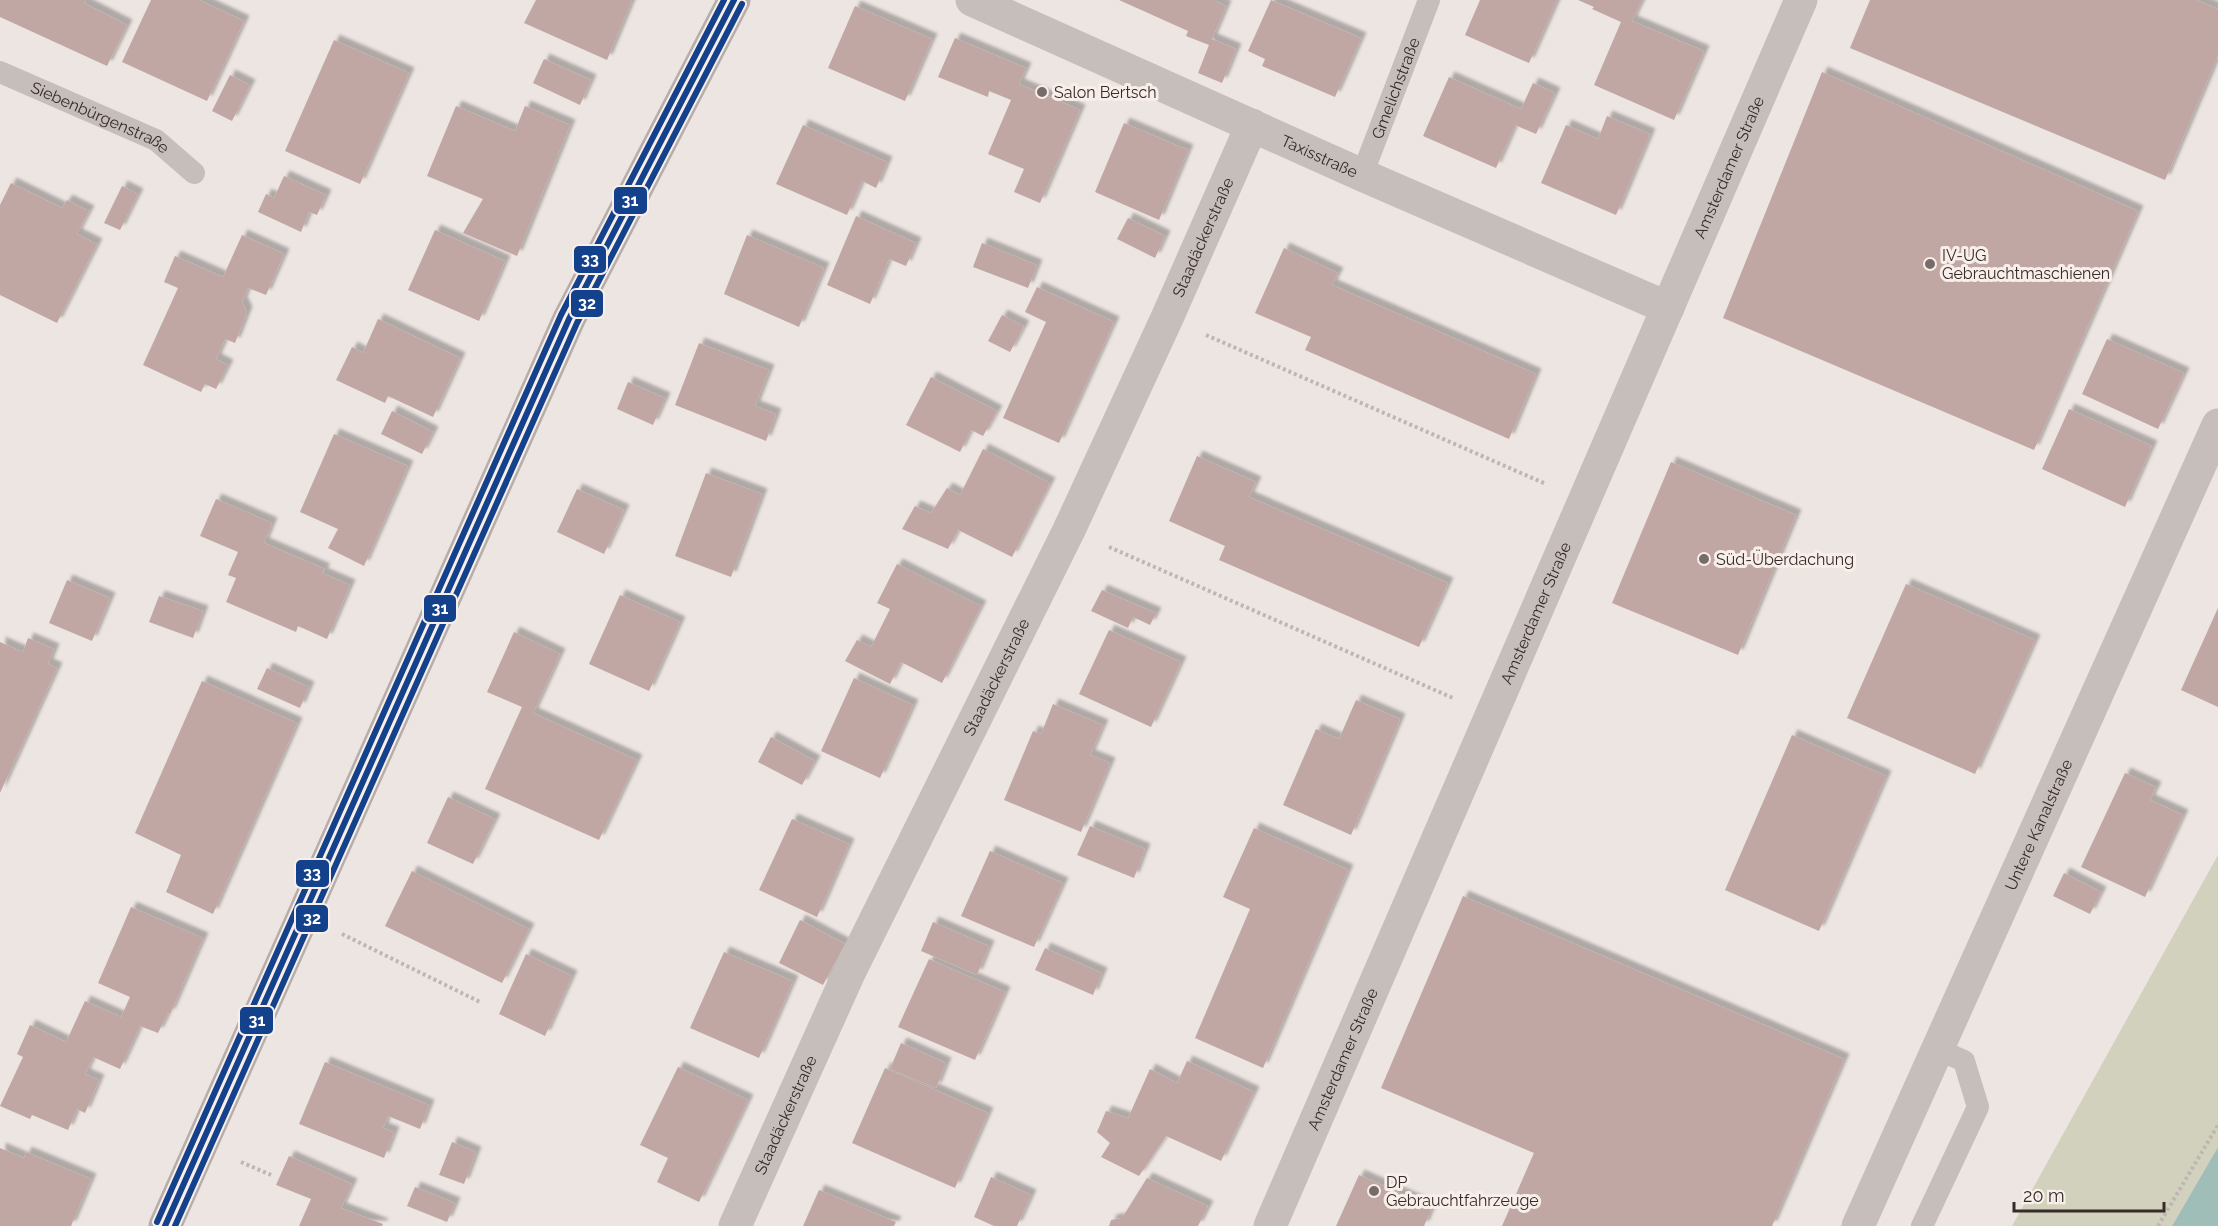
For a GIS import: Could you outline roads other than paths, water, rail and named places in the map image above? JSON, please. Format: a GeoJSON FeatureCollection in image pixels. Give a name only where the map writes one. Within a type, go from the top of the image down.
{"type":"FeatureCollection","features":[{"type":"Feature","properties":{"kind":"street"},"geometry":{"type":"LineString","coordinates":[[165,1226],[569,319],[734,0]]}},
{"type":"Feature","properties":{"kind":"street","name":"Taxisstraße"},"geometry":{"type":"LineString","coordinates":[[972,0],[1362,175],[1668,308]]}},
{"type":"Feature","properties":{"kind":"street","name":"Amsterdamer Straße"},"geometry":{"type":"LineString","coordinates":[[1270,1226],[1801,0]]}},
{"type":"Feature","properties":{"kind":"street","name":"Staadäckerstraße"},"geometry":{"type":"LineString","coordinates":[[735,1226],[849,973],[1069,530],[1167,318],[1252,125]]}},
{"type":"Feature","properties":{"kind":"street","name":"Untere Kanalstraße"},"geometry":{"type":"LineString","coordinates":[[1858,1226],[2218,425]]}},
{"type":"Feature","properties":{"kind":"lane","name":"Gmelichstraße"},"geometry":{"type":"LineString","coordinates":[[1362,175],[1429,0]]}},
{"type":"Feature","properties":{"kind":"lane","name":"Siebenbürgenstraße"},"geometry":{"type":"LineString","coordinates":[[0,72],[156,140],[194,173]]}},
{"type":"Feature","properties":{"kind":"lane"},"geometry":{"type":"LineString","coordinates":[[1922,1226],[1978,1107],[1964,1061],[1937,1048]]}},
{"type":"Feature","properties":{"kind":"water"},"geometry":{"type":"Polygon","coordinates":[[[2218,1147],[2218,1226],[2172,1226],[2218,1147]]]}},
{"type":"Feature","properties":{"kind":"place","name":"Salon Bertsch"},"geometry":{"type":"Point","coordinates":[1042,92]}},
{"type":"Feature","properties":{"kind":"place","name":"IV-UG Gebrauchtmaschienen"},"geometry":{"type":"Point","coordinates":[1930,264]}},
{"type":"Feature","properties":{"kind":"place","name":"Süd-Überdachung"},"geometry":{"type":"Point","coordinates":[1704,559]}},
{"type":"Feature","properties":{"kind":"place","name":"DP Gebrauchtfahrzeuge"},"geometry":{"type":"Point","coordinates":[1374,1191]}}]}
